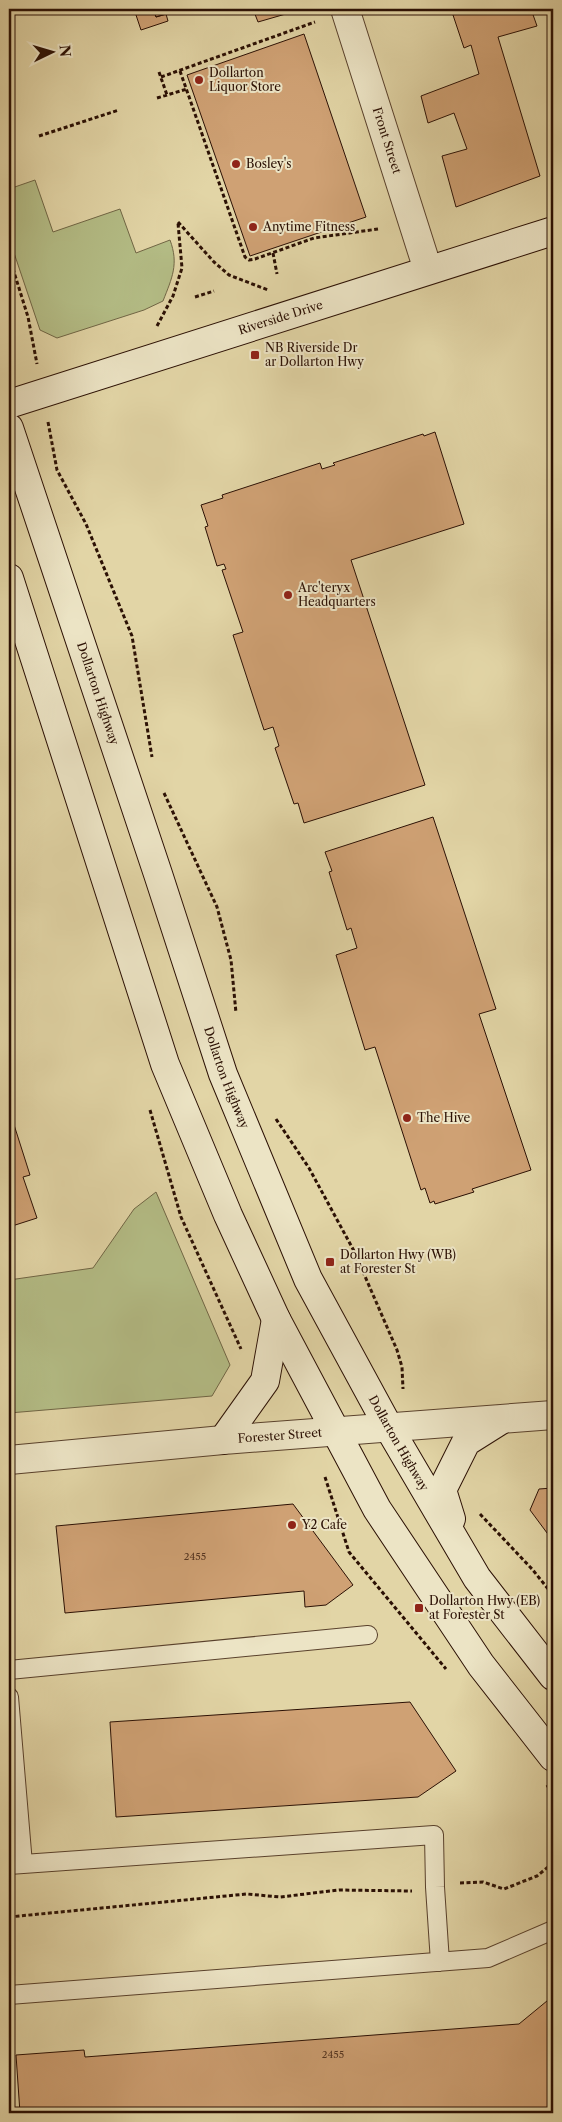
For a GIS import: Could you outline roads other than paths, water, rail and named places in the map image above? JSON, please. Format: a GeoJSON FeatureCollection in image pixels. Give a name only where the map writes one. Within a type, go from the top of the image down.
{"type":"FeatureCollection","features":[{"type":"Feature","properties":{"kind":"street","name":"Front Street"},"geometry":{"type":"LineString","coordinates":[[345,9],[428,270]]}},
{"type":"Feature","properties":{"kind":"street","name":"Riverside Drive"},"geometry":{"type":"LineString","coordinates":[[9,404],[553,231]]}},
{"type":"Feature","properties":{"kind":"street","name":"Dollarton Highway"},"geometry":{"type":"LineString","coordinates":[[9,428],[223,1074],[308,1279],[389,1428],[477,1578],[553,1676]]}},
{"type":"Feature","properties":{"kind":"street"},"geometry":{"type":"LineString","coordinates":[[9,578],[166,1064],[228,1216],[276,1318],[377,1508],[475,1657],[553,1757]]}},
{"type":"Feature","properties":{"kind":"street"},"geometry":{"type":"LineString","coordinates":[[223,1440],[265,1381],[276,1318]]}},
{"type":"Feature","properties":{"kind":"street","name":"Forester Street"},"geometry":{"type":"LineString","coordinates":[[9,1460],[223,1440],[553,1415]]}},
{"type":"Feature","properties":{"kind":"street"},"geometry":{"type":"LineString","coordinates":[[462,1552],[442,1490],[466,1442],[501,1420]]}},
{"type":"Feature","properties":{"kind":"lane"},"geometry":{"type":"LineString","coordinates":[[9,1670],[368,1634]]}},
{"type":"Feature","properties":{"kind":"lane"},"geometry":{"type":"LineString","coordinates":[[9,1697],[16,1864],[434,1836],[440,1962]]}},
{"type":"Feature","properties":{"kind":"lane"},"geometry":{"type":"LineString","coordinates":[[9,1995],[488,1958],[553,1930]]}},
{"type":"Feature","properties":{"kind":"place","name":"Dollarton Liquor Store"},"geometry":{"type":"Point","coordinates":[199,80]}},
{"type":"Feature","properties":{"kind":"place","name":"Bosley's"},"geometry":{"type":"Point","coordinates":[236,164]}},
{"type":"Feature","properties":{"kind":"place","name":"Anytime Fitness"},"geometry":{"type":"Point","coordinates":[253,227]}},
{"type":"Feature","properties":{"kind":"place","name":"NB Riverside Dr ar Dollarton Hwy"},"geometry":{"type":"Point","coordinates":[255,355]}},
{"type":"Feature","properties":{"kind":"place","name":"Arc'teryx Headquarters"},"geometry":{"type":"Point","coordinates":[288,595]}},
{"type":"Feature","properties":{"kind":"place","name":"The Hive"},"geometry":{"type":"Point","coordinates":[407,1118]}},
{"type":"Feature","properties":{"kind":"place","name":"Dollarton Hwy (WB) at Forester St"},"geometry":{"type":"Point","coordinates":[330,1262]}},
{"type":"Feature","properties":{"kind":"place","name":"Y2 Cafe"},"geometry":{"type":"Point","coordinates":[292,1525]}},
{"type":"Feature","properties":{"kind":"place","name":"Dollarton Hwy (EB) at Forester St"},"geometry":{"type":"Point","coordinates":[419,1608]}}]}
